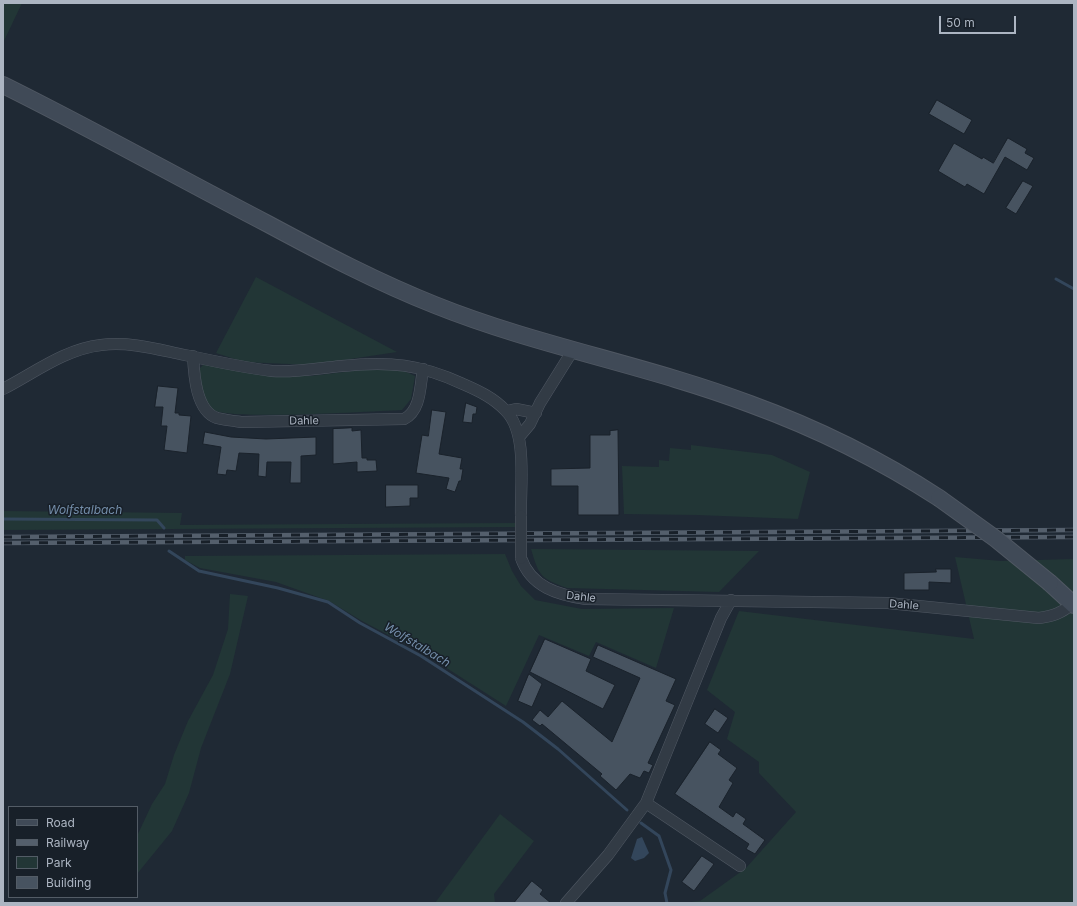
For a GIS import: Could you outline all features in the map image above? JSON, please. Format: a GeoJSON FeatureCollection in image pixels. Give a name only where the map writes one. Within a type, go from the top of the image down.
{"type":"FeatureCollection","features":[{"type":"Feature","properties":{"kind":"main road"},"geometry":{"type":"LineString","coordinates":[[3,84],[381,282],[478,322],[694,385],[750,404],[824,434],[871,457],[939,498],[996,538],[1073,604]]}},
{"type":"Feature","properties":{"kind":"street","name":"Dahle"},"geometry":{"type":"LineString","coordinates":[[3,390],[53,361],[77,350],[100,345],[123,344],[273,371],[310,370],[377,363],[401,364],[448,377],[485,394],[507,411],[515,423],[520,437],[521,558],[524,567],[533,578],[546,589],[564,596],[586,599],[731,600],[888,604],[1039,618],[1053,616],[1064,611],[1073,604]]}},
{"type":"Feature","properties":{"kind":"street"},"geometry":{"type":"LineString","coordinates":[[520,437],[573,350]]}},
{"type":"Feature","properties":{"kind":"street","name":"Dahle"},"geometry":{"type":"LineString","coordinates":[[193,356],[193,367],[200,401],[206,411],[216,417],[242,422],[404,419],[412,415],[417,403],[423,370]]}},
{"type":"Feature","properties":{"kind":"street"},"geometry":{"type":"LineString","coordinates":[[507,411],[516,409],[536,413]]}},
{"type":"Feature","properties":{"kind":"street"},"geometry":{"type":"LineString","coordinates":[[566,903],[608,855],[646,802],[721,618],[731,600]]}},
{"type":"Feature","properties":{"kind":"street"},"geometry":{"type":"LineString","coordinates":[[646,802],[740,866]]}},
{"type":"Feature","properties":{"kind":"green space"},"geometry":{"type":"Polygon","coordinates":[[[3,3],[22,3],[3,43],[3,3]]]}},
{"type":"Feature","properties":{"kind":"green space"},"geometry":{"type":"Polygon","coordinates":[[[256,277],[397,352],[310,365],[244,362],[216,353],[256,277]]]}},
{"type":"Feature","properties":{"kind":"green space"},"geometry":{"type":"Polygon","coordinates":[[[204,364],[275,375],[311,376],[378,368],[400,369],[415,376],[411,399],[402,410],[270,415],[222,413],[211,409],[204,396],[199,369],[204,364]]]}},
{"type":"Feature","properties":{"kind":"green space"},"geometry":{"type":"Polygon","coordinates":[[[691,445],[772,455],[810,472],[798,519],[624,514],[622,466],[659,467],[659,460],[669,461],[670,448],[691,450],[691,445]]]}},
{"type":"Feature","properties":{"kind":"green space"},"geometry":{"type":"Polygon","coordinates":[[[3,511],[182,513],[180,525],[515,523],[515,527],[3,530],[3,511]]]}},
{"type":"Feature","properties":{"kind":"green space"},"geometry":{"type":"Polygon","coordinates":[[[531,549],[759,551],[719,592],[567,588],[542,575],[536,565],[531,549]]]}},
{"type":"Feature","properties":{"kind":"green space"},"geometry":{"type":"Polygon","coordinates":[[[505,554],[512,571],[521,586],[535,600],[582,609],[674,608],[656,668],[596,642],[589,656],[539,635],[506,706],[423,653],[362,621],[329,601],[276,582],[200,568],[185,560],[185,556],[505,554]]]}},
{"type":"Feature","properties":{"kind":"green space"},"geometry":{"type":"Polygon","coordinates":[[[955,557],[1001,561],[1074,559],[1074,903],[682,903],[700,901],[746,868],[796,812],[759,773],[759,762],[727,739],[735,712],[707,690],[739,611],[974,639],[955,557]]]}},
{"type":"Feature","properties":{"kind":"green space"},"geometry":{"type":"Polygon","coordinates":[[[230,594],[248,596],[230,674],[201,748],[189,793],[172,831],[138,873],[138,834],[152,804],[165,784],[174,755],[188,721],[213,675],[228,629],[230,594]]]}},
{"type":"Feature","properties":{"kind":"green space"},"geometry":{"type":"Polygon","coordinates":[[[500,814],[534,841],[494,894],[495,903],[435,903],[500,814]]]}},
{"type":"Feature","properties":{"kind":"water"},"geometry":{"type":"Polygon","coordinates":[[[642,837],[649,853],[644,858],[635,861],[631,858],[637,839],[642,837]]]}},
{"type":"Feature","properties":{"kind":"building"},"geometry":{"type":"Polygon","coordinates":[[[937,100],[972,120],[964,134],[929,114],[937,100]]]}},
{"type":"Feature","properties":{"kind":"building"},"geometry":{"type":"Polygon","coordinates":[[[1008,138],[1027,149],[1025,153],[1034,158],[1027,170],[1005,157],[984,194],[967,184],[965,187],[938,171],[954,143],[982,159],[983,157],[993,163],[1008,138]]]}},
{"type":"Feature","properties":{"kind":"building"},"geometry":{"type":"Polygon","coordinates":[[[1023,181],[1033,186],[1016,214],[1006,208],[1023,181]]]}},
{"type":"Feature","properties":{"kind":"building"},"geometry":{"type":"Polygon","coordinates":[[[158,386],[178,388],[175,413],[179,413],[179,415],[191,416],[187,453],[164,450],[167,426],[161,426],[163,407],[155,407],[158,386]]]}},
{"type":"Feature","properties":{"kind":"building"},"geometry":{"type":"Polygon","coordinates":[[[466,403],[477,407],[476,414],[473,414],[472,423],[463,422],[466,403]]]}},
{"type":"Feature","properties":{"kind":"building"},"geometry":{"type":"Polygon","coordinates":[[[432,410],[446,412],[439,454],[462,458],[460,469],[463,469],[461,481],[459,481],[455,492],[446,489],[449,478],[416,473],[422,435],[428,436],[432,410]]]}},
{"type":"Feature","properties":{"kind":"building"},"geometry":{"type":"Polygon","coordinates":[[[352,428],[352,431],[361,430],[362,458],[367,458],[367,460],[376,460],[377,471],[357,472],[357,462],[333,464],[333,429],[352,428]]]}},
{"type":"Feature","properties":{"kind":"building"},"geometry":{"type":"Polygon","coordinates":[[[618,430],[619,515],[578,515],[578,486],[551,486],[551,469],[590,468],[590,435],[610,435],[610,431],[618,430]]]}},
{"type":"Feature","properties":{"kind":"building"},"geometry":{"type":"Polygon","coordinates":[[[205,432],[231,437],[266,439],[316,437],[316,455],[301,456],[301,483],[290,483],[291,462],[267,462],[266,477],[258,476],[259,454],[239,453],[236,471],[227,470],[226,475],[217,474],[221,447],[203,444],[205,432]]]}},
{"type":"Feature","properties":{"kind":"building"},"geometry":{"type":"Polygon","coordinates":[[[386,485],[418,485],[418,498],[410,498],[410,506],[386,507],[386,485]]]}},
{"type":"Feature","properties":{"kind":"building"},"geometry":{"type":"Polygon","coordinates":[[[936,569],[951,569],[951,583],[929,582],[929,590],[904,590],[904,573],[936,572],[936,569]]]}},
{"type":"Feature","properties":{"kind":"building"},"geometry":{"type":"Polygon","coordinates":[[[545,639],[591,659],[586,671],[615,685],[603,709],[530,672],[545,639]]]}},
{"type":"Feature","properties":{"kind":"building"},"geometry":{"type":"Polygon","coordinates":[[[598,645],[676,679],[666,701],[675,705],[648,763],[653,765],[649,773],[644,771],[640,778],[630,774],[616,790],[600,776],[602,774],[542,724],[540,726],[532,720],[540,710],[548,717],[562,701],[612,742],[640,678],[593,657],[598,645]]]}},
{"type":"Feature","properties":{"kind":"building"},"geometry":{"type":"Polygon","coordinates":[[[529,674],[542,684],[532,707],[518,701],[529,674]]]}},
{"type":"Feature","properties":{"kind":"building"},"geometry":{"type":"Polygon","coordinates":[[[715,709],[728,718],[718,733],[705,724],[715,709]]]}},
{"type":"Feature","properties":{"kind":"building"},"geometry":{"type":"Polygon","coordinates":[[[710,742],[721,750],[718,754],[737,768],[729,780],[733,783],[719,807],[733,817],[736,812],[746,819],[743,824],[765,840],[755,854],[746,849],[749,844],[675,794],[710,742]]]}},
{"type":"Feature","properties":{"kind":"building"},"geometry":{"type":"Polygon","coordinates":[[[702,856],[714,864],[694,891],[682,882],[702,856]]]}},
{"type":"Feature","properties":{"kind":"building"},"geometry":{"type":"Polygon","coordinates":[[[532,881],[543,890],[540,894],[551,903],[514,903],[532,881]]]}},
{"type":"Feature","properties":{"kind":"waterway"},"geometry":{"type":"LineString","coordinates":[[1056,279],[1074,289]]}},
{"type":"Feature","properties":{"kind":"waterway","name":"Wolfstalbach"},"geometry":{"type":"LineString","coordinates":[[3,519],[157,520],[164,528]]}},
{"type":"Feature","properties":{"kind":"waterway","name":"Wolfstalbach"},"geometry":{"type":"LineString","coordinates":[[169,551],[199,571],[278,588],[328,602],[360,623],[421,656],[523,722],[558,749],[627,810]]}},
{"type":"Feature","properties":{"kind":"waterway","name":"Wolfstalbach"},"geometry":{"type":"LineString","coordinates":[[641,823],[659,836],[671,870],[665,893],[667,903]]}},
{"type":"Feature","properties":{"kind":"railway"},"geometry":{"type":"LineString","coordinates":[[3,537],[1074,530]]}},
{"type":"Feature","properties":{"kind":"railway"},"geometry":{"type":"LineString","coordinates":[[3,543],[1074,537]]}}]}
